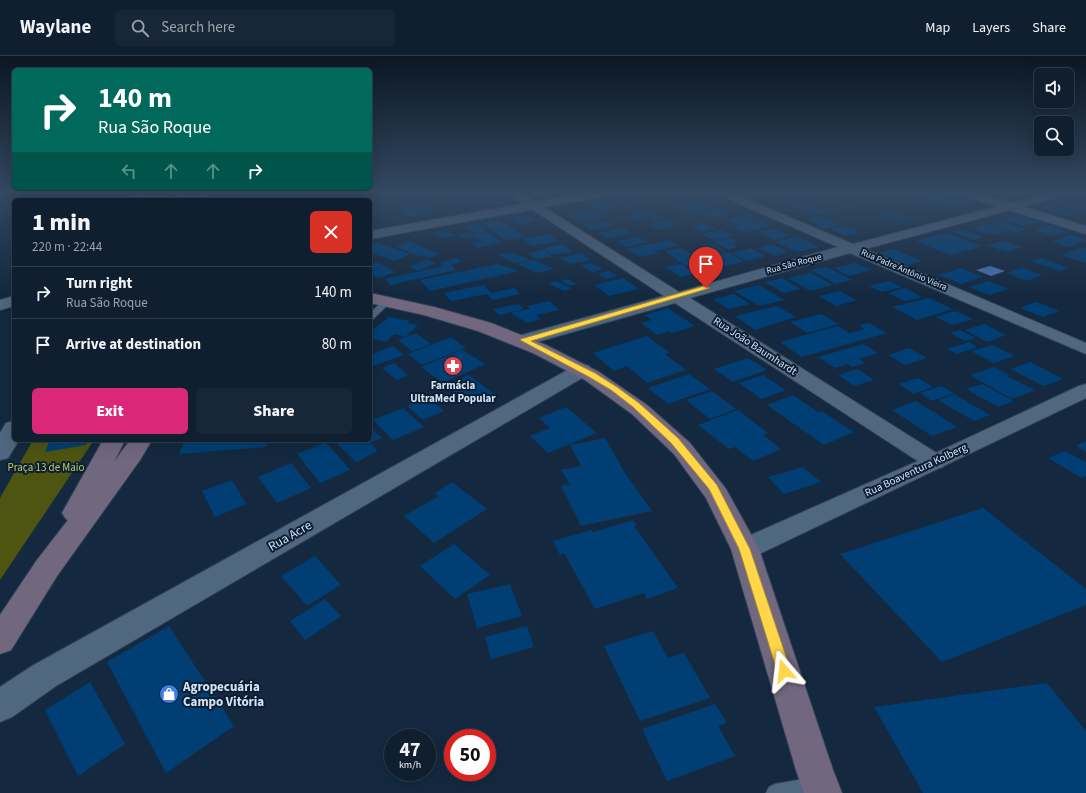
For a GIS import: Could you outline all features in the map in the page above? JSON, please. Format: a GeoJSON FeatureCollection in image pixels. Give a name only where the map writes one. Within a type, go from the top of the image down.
{"type":"FeatureCollection","features":[{"type":"Feature","properties":{"kind":"main road"},"geometry":{"type":"LineString","coordinates":[[372,298],[459,318],[524,340],[582,370],[614,389],[654,420],[675,440],[714,488],[745,549],[821,789]]}},
{"type":"Feature","properties":{"kind":"main road"},"geometry":{"type":"LineString","coordinates":[[47,568],[113,442]]}},
{"type":"Feature","properties":{"kind":"main road"},"geometry":{"type":"LineString","coordinates":[[0,641],[126,442]]}},
{"type":"Feature","properties":{"kind":"main road"},"geometry":{"type":"LineString","coordinates":[[47,568],[132,455],[140,442]]}},
{"type":"Feature","properties":{"kind":"street"},"geometry":{"type":"LineString","coordinates":[[372,235],[417,226]]}},
{"type":"Feature","properties":{"kind":"street","name":"Rua João Baumhardt"},"geometry":{"type":"LineString","coordinates":[[568,226],[935,462]]}},
{"type":"Feature","properties":{"kind":"street","name":"Rua Padre Antônio Vieira"},"geometry":{"type":"LineString","coordinates":[[801,226],[1086,349]]}},
{"type":"Feature","properties":{"kind":"street","name":"Rua São Roque"},"geometry":{"type":"LineString","coordinates":[[524,340],[677,296],[937,226]]}},
{"type":"Feature","properties":{"kind":"street"},"geometry":{"type":"LineString","coordinates":[[1075,226],[1086,230]]}},
{"type":"Feature","properties":{"kind":"street"},"geometry":{"type":"LineString","coordinates":[[0,305],[12,302]]}},
{"type":"Feature","properties":{"kind":"street","name":"Rua Acre"},"geometry":{"type":"LineString","coordinates":[[0,706],[44,676],[582,370]]}},
{"type":"Feature","properties":{"kind":"street","name":"Rua Boaventura Kolberg"},"geometry":{"type":"LineString","coordinates":[[745,549],[935,462],[1086,390]]}},
{"type":"Feature","properties":{"kind":"lane"},"geometry":{"type":"LineString","coordinates":[[372,315],[388,301]]}},
{"type":"Feature","properties":{"kind":"lane"},"geometry":{"type":"LineString","coordinates":[[775,793],[821,789]]}},
{"type":"Feature","properties":{"kind":"green space","name":"Praça 13 de Maio"},"geometry":{"type":"Polygon","coordinates":[[[32,442],[93,442],[0,580],[0,498],[32,442]]]}},
{"type":"Feature","properties":{"kind":"water"},"geometry":{"type":"Polygon","coordinates":[[[990,266],[1005,271],[991,276],[976,270],[990,266]]]}},
{"type":"Feature","properties":{"kind":"building"},"geometry":{"type":"Polygon","coordinates":[[[464,226],[483,226],[489,230],[474,234],[464,226]]]}},
{"type":"Feature","properties":{"kind":"building"},"geometry":{"type":"Polygon","coordinates":[[[487,226],[509,226],[525,237],[507,241],[487,226]]]}},
{"type":"Feature","properties":{"kind":"building"},"geometry":{"type":"Polygon","coordinates":[[[586,226],[607,226],[591,230],[586,226]]]}},
{"type":"Feature","properties":{"kind":"building"},"geometry":{"type":"Polygon","coordinates":[[[652,226],[673,226],[658,230],[652,226]]]}},
{"type":"Feature","properties":{"kind":"building"},"geometry":{"type":"Polygon","coordinates":[[[691,226],[710,226],[716,229],[702,232],[691,226]]]}},
{"type":"Feature","properties":{"kind":"building"},"geometry":{"type":"Polygon","coordinates":[[[735,226],[768,226],[743,233],[732,227],[735,226]]]}},
{"type":"Feature","properties":{"kind":"building"},"geometry":{"type":"Polygon","coordinates":[[[818,226],[834,226],[823,229],[818,226]]]}},
{"type":"Feature","properties":{"kind":"building"},"geometry":{"type":"Polygon","coordinates":[[[845,226],[860,233],[845,236],[830,229],[845,226]]]}},
{"type":"Feature","properties":{"kind":"building"},"geometry":{"type":"Polygon","coordinates":[[[980,226],[994,226],[1008,232],[996,235],[990,233],[986,234],[972,229],[980,226]]]}},
{"type":"Feature","properties":{"kind":"building"},"geometry":{"type":"Polygon","coordinates":[[[997,226],[1018,226],[1026,229],[1015,233],[997,226]]]}},
{"type":"Feature","properties":{"kind":"building"},"geometry":{"type":"Polygon","coordinates":[[[1045,226],[1053,226],[1067,232],[1053,236],[1034,230],[1045,226]]]}},
{"type":"Feature","properties":{"kind":"building"},"geometry":{"type":"Polygon","coordinates":[[[624,228],[633,233],[607,239],[598,233],[624,228]]]}},
{"type":"Feature","properties":{"kind":"building"},"geometry":{"type":"Polygon","coordinates":[[[775,229],[791,236],[774,240],[758,232],[775,229]]]}},
{"type":"Feature","properties":{"kind":"building"},"geometry":{"type":"Polygon","coordinates":[[[962,229],[983,237],[973,240],[953,232],[962,229]]]}},
{"type":"Feature","properties":{"kind":"building"},"geometry":{"type":"Polygon","coordinates":[[[443,230],[454,235],[445,238],[431,233],[443,230]]]}},
{"type":"Feature","properties":{"kind":"building"},"geometry":{"type":"Polygon","coordinates":[[[721,230],[733,236],[714,240],[702,234],[721,230]]]}},
{"type":"Feature","properties":{"kind":"building"},"geometry":{"type":"Polygon","coordinates":[[[470,232],[473,235],[487,232],[502,242],[478,248],[472,243],[482,241],[476,237],[463,239],[457,235],[470,232]]]}},
{"type":"Feature","properties":{"kind":"building"},"geometry":{"type":"Polygon","coordinates":[[[947,233],[982,246],[950,255],[915,241],[947,233]]]}},
{"type":"Feature","properties":{"kind":"building"},"geometry":{"type":"Polygon","coordinates":[[[549,234],[559,241],[532,246],[522,239],[549,234]]]}},
{"type":"Feature","properties":{"kind":"building"},"geometry":{"type":"Polygon","coordinates":[[[1071,235],[1086,241],[1069,247],[1052,241],[1071,235]]]}},
{"type":"Feature","properties":{"kind":"building"},"geometry":{"type":"Polygon","coordinates":[[[797,236],[820,247],[797,252],[775,242],[797,236]]]}},
{"type":"Feature","properties":{"kind":"building"},"geometry":{"type":"Polygon","coordinates":[[[638,237],[647,242],[626,247],[617,241],[638,237]]]}},
{"type":"Feature","properties":{"kind":"building"},"geometry":{"type":"Polygon","coordinates":[[[729,238],[738,242],[731,244],[738,247],[728,249],[713,242],[729,238]]]}},
{"type":"Feature","properties":{"kind":"building"},"geometry":{"type":"Polygon","coordinates":[[[669,240],[679,245],[655,251],[658,253],[640,257],[627,249],[669,240]]]}},
{"type":"Feature","properties":{"kind":"building"},"geometry":{"type":"Polygon","coordinates":[[[410,241],[439,254],[428,258],[421,255],[418,256],[396,246],[410,241]]]}},
{"type":"Feature","properties":{"kind":"building"},"geometry":{"type":"Polygon","coordinates":[[[1004,241],[1022,247],[1006,252],[987,245],[1004,241]]]}},
{"type":"Feature","properties":{"kind":"building"},"geometry":{"type":"Polygon","coordinates":[[[376,242],[410,254],[394,261],[372,253],[372,243],[376,242]]]}},
{"type":"Feature","properties":{"kind":"building"},"geometry":{"type":"Polygon","coordinates":[[[711,243],[725,251],[715,253],[700,245],[711,243]]]}},
{"type":"Feature","properties":{"kind":"building"},"geometry":{"type":"Polygon","coordinates":[[[563,244],[572,251],[552,255],[543,248],[563,244]]]}},
{"type":"Feature","properties":{"kind":"building"},"geometry":{"type":"Polygon","coordinates":[[[772,244],[788,252],[774,256],[758,248],[772,244]]]}},
{"type":"Feature","properties":{"kind":"building"},"geometry":{"type":"Polygon","coordinates":[[[680,248],[692,255],[687,256],[691,258],[702,255],[724,267],[710,271],[696,263],[686,266],[665,251],[680,248]]]}},
{"type":"Feature","properties":{"kind":"building"},"geometry":{"type":"Polygon","coordinates":[[[751,248],[766,256],[747,261],[732,253],[751,248]]]}},
{"type":"Feature","properties":{"kind":"building"},"geometry":{"type":"Polygon","coordinates":[[[1081,248],[1086,249],[1086,263],[1061,255],[1081,248]]]}},
{"type":"Feature","properties":{"kind":"building"},"geometry":{"type":"Polygon","coordinates":[[[892,249],[922,261],[908,265],[879,253],[892,249]]]}},
{"type":"Feature","properties":{"kind":"building"},"geometry":{"type":"Polygon","coordinates":[[[544,250],[552,256],[536,259],[528,253],[544,250]]]}},
{"type":"Feature","properties":{"kind":"building"},"geometry":{"type":"Polygon","coordinates":[[[727,252],[744,262],[725,266],[709,257],[727,252]]]}},
{"type":"Feature","properties":{"kind":"building"},"geometry":{"type":"Polygon","coordinates":[[[512,253],[531,260],[514,263],[497,254],[512,253]]]}},
{"type":"Feature","properties":{"kind":"building"},"geometry":{"type":"Polygon","coordinates":[[[581,253],[590,260],[570,264],[560,258],[581,253]]]}},
{"type":"Feature","properties":{"kind":"building"},"geometry":{"type":"Polygon","coordinates":[[[456,258],[461,262],[451,265],[456,270],[390,285],[385,279],[444,266],[439,263],[456,258]]]}},
{"type":"Feature","properties":{"kind":"building"},"geometry":{"type":"Polygon","coordinates":[[[1042,258],[1068,268],[1059,271],[1032,261],[1042,258]]]}},
{"type":"Feature","properties":{"kind":"building"},"geometry":{"type":"Polygon","coordinates":[[[427,259],[436,263],[418,271],[409,267],[427,259]]]}},
{"type":"Feature","properties":{"kind":"building"},"geometry":{"type":"Polygon","coordinates":[[[533,260],[555,269],[537,273],[517,264],[533,260]]]}},
{"type":"Feature","properties":{"kind":"building"},"geometry":{"type":"Polygon","coordinates":[[[376,262],[395,272],[378,278],[375,276],[372,277],[372,263],[376,262]]]}},
{"type":"Feature","properties":{"kind":"building"},"geometry":{"type":"Polygon","coordinates":[[[590,263],[603,269],[593,272],[581,266],[590,263]]]}},
{"type":"Feature","properties":{"kind":"building"},"geometry":{"type":"Polygon","coordinates":[[[855,263],[871,270],[849,276],[834,268],[855,263]]]}},
{"type":"Feature","properties":{"kind":"building"},"geometry":{"type":"Polygon","coordinates":[[[498,264],[519,271],[430,291],[420,280],[498,264]]]}},
{"type":"Feature","properties":{"kind":"building"},"geometry":{"type":"Polygon","coordinates":[[[681,264],[696,273],[681,277],[665,267],[681,264]]]}},
{"type":"Feature","properties":{"kind":"building"},"geometry":{"type":"Polygon","coordinates":[[[827,267],[852,280],[836,284],[811,270],[827,267]]]}},
{"type":"Feature","properties":{"kind":"building"},"geometry":{"type":"Polygon","coordinates":[[[961,268],[983,277],[961,284],[939,275],[961,268]]]}},
{"type":"Feature","properties":{"kind":"building"},"geometry":{"type":"Polygon","coordinates":[[[1022,268],[1042,275],[1027,281],[1007,273],[1022,268]]]}},
{"type":"Feature","properties":{"kind":"building"},"geometry":{"type":"Polygon","coordinates":[[[609,271],[617,276],[606,279],[598,274],[609,271]]]}},
{"type":"Feature","properties":{"kind":"building"},"geometry":{"type":"Polygon","coordinates":[[[811,273],[833,285],[810,291],[788,278],[811,273]]]}},
{"type":"Feature","properties":{"kind":"building"},"geometry":{"type":"Polygon","coordinates":[[[623,278],[639,289],[609,296],[594,285],[623,278]]]}},
{"type":"Feature","properties":{"kind":"building"},"geometry":{"type":"Polygon","coordinates":[[[782,278],[801,289],[784,293],[765,282],[782,278]]]}},
{"type":"Feature","properties":{"kind":"building"},"geometry":{"type":"Polygon","coordinates":[[[567,279],[577,284],[571,286],[560,281],[567,279]]]}},
{"type":"Feature","properties":{"kind":"building"},"geometry":{"type":"Polygon","coordinates":[[[555,281],[572,288],[565,291],[548,284],[555,281]]]}},
{"type":"Feature","properties":{"kind":"building"},"geometry":{"type":"Polygon","coordinates":[[[889,281],[902,287],[882,292],[869,286],[889,281]]]}},
{"type":"Feature","properties":{"kind":"building"},"geometry":{"type":"Polygon","coordinates":[[[988,281],[1009,289],[989,295],[969,287],[988,281]]]}},
{"type":"Feature","properties":{"kind":"building"},"geometry":{"type":"Polygon","coordinates":[[[484,285],[491,293],[514,288],[520,294],[493,300],[487,294],[451,301],[444,293],[484,285]]]}},
{"type":"Feature","properties":{"kind":"building"},"geometry":{"type":"Polygon","coordinates":[[[759,285],[785,300],[759,306],[734,291],[759,285]]]}},
{"type":"Feature","properties":{"kind":"building"},"geometry":{"type":"Polygon","coordinates":[[[905,288],[922,297],[905,301],[888,293],[905,288]]]}},
{"type":"Feature","properties":{"kind":"building"},"geometry":{"type":"Polygon","coordinates":[[[839,291],[857,300],[836,306],[819,296],[839,291]]]}},
{"type":"Feature","properties":{"kind":"building"},"geometry":{"type":"Polygon","coordinates":[[[734,294],[750,304],[728,309],[713,299],[734,294]]]}},
{"type":"Feature","properties":{"kind":"building"},"geometry":{"type":"Polygon","coordinates":[[[929,298],[953,309],[917,320],[892,307],[929,298]]]}},
{"type":"Feature","properties":{"kind":"building"},"geometry":{"type":"Polygon","coordinates":[[[549,301],[559,310],[536,315],[541,319],[528,323],[510,313],[530,309],[527,306],[549,301]]]}},
{"type":"Feature","properties":{"kind":"building"},"geometry":{"type":"Polygon","coordinates":[[[1036,302],[1059,311],[1043,317],[1020,308],[1036,302]]]}},
{"type":"Feature","properties":{"kind":"building"},"geometry":{"type":"Polygon","coordinates":[[[519,304],[524,309],[499,315],[493,309],[519,304]]]}},
{"type":"Feature","properties":{"kind":"building"},"geometry":{"type":"Polygon","coordinates":[[[777,306],[796,317],[755,330],[735,316],[777,306]]]}},
{"type":"Feature","properties":{"kind":"building"},"geometry":{"type":"Polygon","coordinates":[[[668,308],[695,326],[672,333],[669,331],[657,335],[641,323],[652,320],[645,315],[668,308]]]}},
{"type":"Feature","properties":{"kind":"building"},"geometry":{"type":"Polygon","coordinates":[[[955,311],[973,319],[952,325],[935,317],[955,311]]]}},
{"type":"Feature","properties":{"kind":"building"},"geometry":{"type":"Polygon","coordinates":[[[821,314],[839,324],[807,333],[790,322],[821,314]]]}},
{"type":"Feature","properties":{"kind":"building"},"geometry":{"type":"Polygon","coordinates":[[[389,317],[410,321],[407,323],[418,325],[405,337],[394,334],[386,342],[372,338],[372,330],[389,317]]]}},
{"type":"Feature","properties":{"kind":"building"},"geometry":{"type":"Polygon","coordinates":[[[869,323],[887,333],[802,357],[780,342],[838,326],[850,333],[865,329],[859,325],[869,323]]]}},
{"type":"Feature","properties":{"kind":"building"},"geometry":{"type":"Polygon","coordinates":[[[984,324],[1006,335],[987,342],[965,330],[984,324]]]}},
{"type":"Feature","properties":{"kind":"building"},"geometry":{"type":"Polygon","coordinates":[[[960,330],[976,338],[965,341],[950,333],[960,330]]]}},
{"type":"Feature","properties":{"kind":"building"},"geometry":{"type":"Polygon","coordinates":[[[416,333],[431,344],[412,351],[398,340],[416,333]]]}},
{"type":"Feature","properties":{"kind":"building"},"geometry":{"type":"Polygon","coordinates":[[[647,336],[670,353],[665,354],[686,370],[647,383],[627,366],[614,371],[593,353],[647,336]]]}},
{"type":"Feature","properties":{"kind":"building"},"geometry":{"type":"Polygon","coordinates":[[[451,337],[466,348],[422,365],[408,354],[451,337]]]}},
{"type":"Feature","properties":{"kind":"building"},"geometry":{"type":"Polygon","coordinates":[[[969,342],[978,347],[957,354],[947,349],[969,342]]]}},
{"type":"Feature","properties":{"kind":"building"},"geometry":{"type":"Polygon","coordinates":[[[863,344],[878,353],[859,359],[865,363],[852,367],[848,364],[835,368],[818,357],[863,344]]]}},
{"type":"Feature","properties":{"kind":"building"},"geometry":{"type":"Polygon","coordinates":[[[992,345],[1015,356],[994,363],[971,351],[992,345]]]}},
{"type":"Feature","properties":{"kind":"building"},"geometry":{"type":"Polygon","coordinates":[[[393,346],[404,355],[373,366],[372,354],[393,346]]]}},
{"type":"Feature","properties":{"kind":"building"},"geometry":{"type":"Polygon","coordinates":[[[909,348],[927,358],[905,365],[888,355],[909,348]]]}},
{"type":"Feature","properties":{"kind":"building","name":"Farmácia UltraMed Popular"},"geometry":{"type":"Polygon","coordinates":[[[462,350],[485,364],[443,383],[421,367],[462,350]]]}},
{"type":"Feature","properties":{"kind":"building"},"geometry":{"type":"Polygon","coordinates":[[[748,358],[767,370],[733,382],[714,369],[748,358]]]}},
{"type":"Feature","properties":{"kind":"building"},"geometry":{"type":"Polygon","coordinates":[[[1030,362],[1063,379],[1044,386],[1010,369],[1030,362]]]}},
{"type":"Feature","properties":{"kind":"building"},"geometry":{"type":"Polygon","coordinates":[[[394,363],[408,375],[397,380],[382,368],[394,363]]]}},
{"type":"Feature","properties":{"kind":"building"},"geometry":{"type":"Polygon","coordinates":[[[994,367],[1009,375],[1007,376],[1035,390],[1012,399],[970,375],[994,367]]]}},
{"type":"Feature","properties":{"kind":"building"},"geometry":{"type":"Polygon","coordinates":[[[857,369],[874,380],[854,386],[838,375],[857,369]]]}},
{"type":"Feature","properties":{"kind":"building"},"geometry":{"type":"Polygon","coordinates":[[[689,374],[710,389],[668,404],[648,388],[689,374]]]}},
{"type":"Feature","properties":{"kind":"building"},"geometry":{"type":"Polygon","coordinates":[[[469,375],[494,394],[470,404],[445,385],[469,375]]]}},
{"type":"Feature","properties":{"kind":"building"},"geometry":{"type":"Polygon","coordinates":[[[763,375],[786,390],[761,399],[739,383],[763,375]]]}},
{"type":"Feature","properties":{"kind":"building"},"geometry":{"type":"Polygon","coordinates":[[[918,378],[933,387],[914,394],[899,384],[918,378]]]}},
{"type":"Feature","properties":{"kind":"building"},"geometry":{"type":"Polygon","coordinates":[[[982,384],[1014,401],[998,407],[966,389],[982,384]]]}},
{"type":"Feature","properties":{"kind":"building"},"geometry":{"type":"Polygon","coordinates":[[[941,386],[954,393],[932,401],[920,393],[941,386]]]}},
{"type":"Feature","properties":{"kind":"building"},"geometry":{"type":"Polygon","coordinates":[[[712,391],[736,409],[710,419],[686,400],[712,391]]]}},
{"type":"Feature","properties":{"kind":"building"},"geometry":{"type":"Polygon","coordinates":[[[954,394],[990,415],[974,421],[938,400],[954,394]]]}},
{"type":"Feature","properties":{"kind":"building"},"geometry":{"type":"Polygon","coordinates":[[[793,395],[818,412],[821,411],[854,432],[824,445],[767,405],[793,395]]]}},
{"type":"Feature","properties":{"kind":"building"},"geometry":{"type":"Polygon","coordinates":[[[428,397],[444,411],[423,420],[407,406],[428,397]]]}},
{"type":"Feature","properties":{"kind":"building"},"geometry":{"type":"Polygon","coordinates":[[[916,401],[957,427],[932,436],[892,410],[916,401]]]}},
{"type":"Feature","properties":{"kind":"building"},"geometry":{"type":"Polygon","coordinates":[[[566,407],[597,433],[548,453],[530,436],[550,428],[539,418],[566,407]]]}},
{"type":"Feature","properties":{"kind":"building"},"geometry":{"type":"Polygon","coordinates":[[[403,408],[424,427],[393,440],[373,420],[403,408]]]}},
{"type":"Feature","properties":{"kind":"building"},"geometry":{"type":"Polygon","coordinates":[[[738,410],[768,433],[763,435],[781,449],[753,461],[735,447],[729,449],[698,425],[738,410]]]}},
{"type":"Feature","properties":{"kind":"building"},"geometry":{"type":"Polygon","coordinates":[[[372,429],[382,438],[370,443],[378,451],[356,462],[335,442],[372,442],[372,429]]]}},
{"type":"Feature","properties":{"kind":"building"},"geometry":{"type":"Polygon","coordinates":[[[605,438],[625,473],[652,511],[581,526],[561,486],[570,484],[561,470],[581,466],[570,445],[605,438]]]}},
{"type":"Feature","properties":{"kind":"building"},"geometry":{"type":"Polygon","coordinates":[[[1086,441],[1086,452],[1076,446],[1086,441]]]}},
{"type":"Feature","properties":{"kind":"building"},"geometry":{"type":"Polygon","coordinates":[[[49,442],[87,442],[86,445],[45,452],[49,442]]]}},
{"type":"Feature","properties":{"kind":"building"},"geometry":{"type":"Polygon","coordinates":[[[184,442],[267,442],[266,447],[179,454],[184,442]]]}},
{"type":"Feature","properties":{"kind":"building"},"geometry":{"type":"Polygon","coordinates":[[[326,442],[350,470],[320,483],[297,454],[326,442]]]}},
{"type":"Feature","properties":{"kind":"building"},"geometry":{"type":"Polygon","coordinates":[[[1065,451],[1086,462],[1086,476],[1082,478],[1048,458],[1065,451]]]}},
{"type":"Feature","properties":{"kind":"building"},"geometry":{"type":"Polygon","coordinates":[[[291,463],[311,488],[277,503],[258,477],[291,463]]]}},
{"type":"Feature","properties":{"kind":"building"},"geometry":{"type":"Polygon","coordinates":[[[803,467],[821,482],[784,494],[768,477],[803,467]]]}},
{"type":"Feature","properties":{"kind":"building"},"geometry":{"type":"Polygon","coordinates":[[[232,480],[246,504],[215,517],[202,491],[232,480]]]}},
{"type":"Feature","properties":{"kind":"building"},"geometry":{"type":"Polygon","coordinates":[[[452,482],[487,509],[434,543],[404,516],[439,496],[435,493],[452,482]]]}},
{"type":"Feature","properties":{"kind":"building"},"geometry":{"type":"Polygon","coordinates":[[[983,508],[1086,589],[1086,605],[942,662],[840,554],[983,508]]]}},
{"type":"Feature","properties":{"kind":"building"},"geometry":{"type":"Polygon","coordinates":[[[633,520],[637,525],[634,526],[678,588],[647,599],[644,593],[595,609],[564,553],[560,555],[553,541],[591,530],[593,532],[633,520]]]}},
{"type":"Feature","properties":{"kind":"building"},"geometry":{"type":"Polygon","coordinates":[[[454,544],[490,575],[455,599],[420,566],[454,544]]]}},
{"type":"Feature","properties":{"kind":"building"},"geometry":{"type":"Polygon","coordinates":[[[315,556],[341,585],[307,606],[281,576],[315,556]]]}},
{"type":"Feature","properties":{"kind":"building"},"geometry":{"type":"Polygon","coordinates":[[[510,584],[522,616],[477,628],[467,594],[510,584]]]}},
{"type":"Feature","properties":{"kind":"building"},"geometry":{"type":"Polygon","coordinates":[[[325,599],[341,616],[305,640],[290,621],[325,599]]]}},
{"type":"Feature","properties":{"kind":"building","name":"Agropecuária Campo Vitória"},"geometry":{"type":"Polygon","coordinates":[[[169,626],[234,726],[166,773],[107,662],[169,626]]]}},
{"type":"Feature","properties":{"kind":"building"},"geometry":{"type":"Polygon","coordinates":[[[527,626],[534,647],[491,659],[485,637],[527,626]]]}},
{"type":"Feature","properties":{"kind":"building"},"geometry":{"type":"Polygon","coordinates":[[[653,631],[668,658],[684,653],[710,698],[640,721],[604,646],[653,631]]]}},
{"type":"Feature","properties":{"kind":"building"},"geometry":{"type":"Polygon","coordinates":[[[90,682],[125,744],[78,776],[45,710],[90,682]]]}},
{"type":"Feature","properties":{"kind":"building"},"geometry":{"type":"Polygon","coordinates":[[[1047,683],[1086,731],[1086,793],[923,793],[874,707],[1047,683]]]}},
{"type":"Feature","properties":{"kind":"building"},"geometry":{"type":"Polygon","coordinates":[[[715,704],[727,723],[718,726],[735,756],[667,781],[642,729],[715,704]]]}},
{"type":"Feature","properties":{"kind":"place","name":"Farmácia UltraMed Popular"},"geometry":{"type":"Point","coordinates":[453,366]}},
{"type":"Feature","properties":{"kind":"place","name":"Agropecuária Campo Vitória"},"geometry":{"type":"Point","coordinates":[169,694]}},
{"type":"Feature","properties":{"kind":"route"},"geometry":{"type":"LineString","coordinates":[[706,288],[524,340],[592,375],[636,405],[675,440],[714,488],[745,549],[784,671]]}}]}
